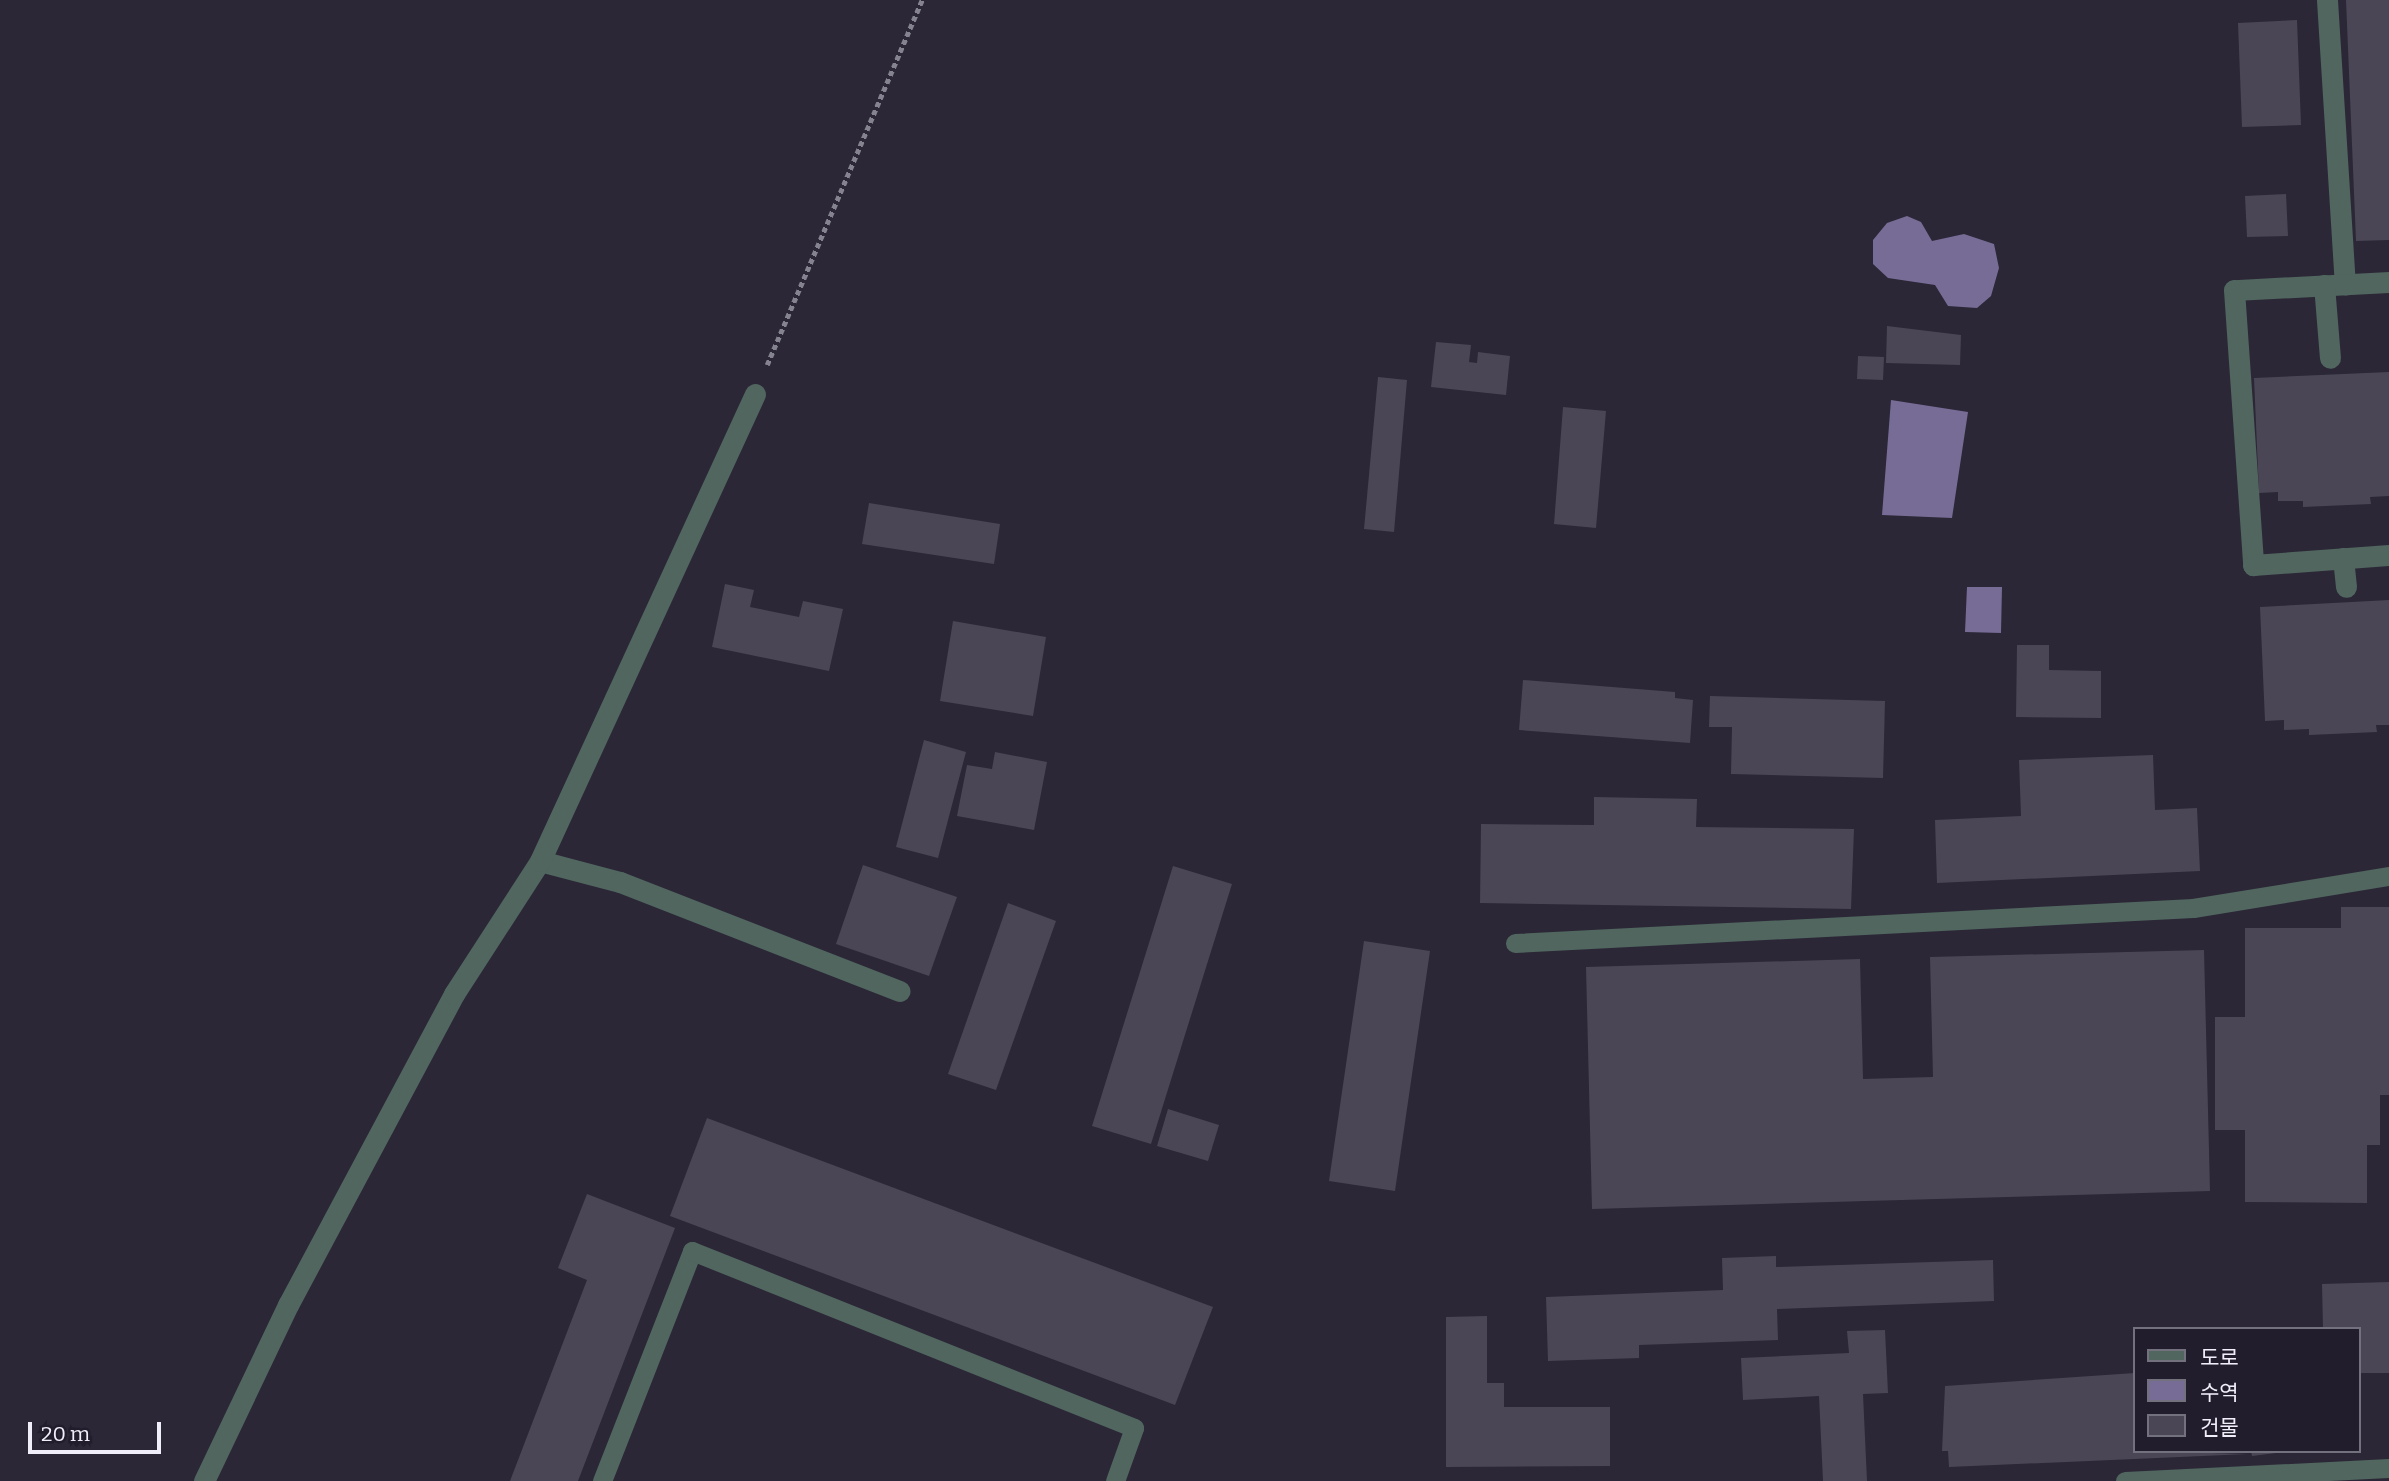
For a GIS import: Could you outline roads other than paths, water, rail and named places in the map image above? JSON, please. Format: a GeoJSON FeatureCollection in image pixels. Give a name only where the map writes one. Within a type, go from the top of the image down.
{"type":"FeatureCollection","features":[{"type":"Feature","properties":{"kind":"street"},"geometry":{"type":"LineString","coordinates":[[2326,0],[2334,285],[2330,358]]}},
{"type":"Feature","properties":{"kind":"street"},"geometry":{"type":"LineString","coordinates":[[2389,282],[2234,290],[2253,565],[2389,555]]}},
{"type":"Feature","properties":{"kind":"street"},"geometry":{"type":"LineString","coordinates":[[204,1481],[288,1305],[447,1006],[540,861],[755,394]]}},
{"type":"Feature","properties":{"kind":"street"},"geometry":{"type":"LineString","coordinates":[[2343,558],[2346,587]]}},
{"type":"Feature","properties":{"kind":"street"},"geometry":{"type":"LineString","coordinates":[[540,861],[620,882],[900,991]]}},
{"type":"Feature","properties":{"kind":"lane"},"geometry":{"type":"LineString","coordinates":[[1515,943],[2193,908],[2389,876]]}},
{"type":"Feature","properties":{"kind":"lane"},"geometry":{"type":"LineString","coordinates":[[602,1481],[692,1251],[1134,1428],[1115,1481]]}},
{"type":"Feature","properties":{"kind":"lane"},"geometry":{"type":"LineString","coordinates":[[2125,1481],[2389,1468]]}},
{"type":"Feature","properties":{"kind":"water"},"geometry":{"type":"Polygon","coordinates":[[[1907,216],[1921,222],[1932,241],[1964,234],[1994,244],[1999,268],[1991,296],[1977,308],[1948,306],[1935,285],[1888,278],[1873,264],[1873,240],[1887,223],[1907,216]]]}},
{"type":"Feature","properties":{"kind":"water"},"geometry":{"type":"Polygon","coordinates":[[[1891,400],[1968,412],[1952,518],[1882,515],[1891,400]]]}},
{"type":"Feature","properties":{"kind":"water"},"geometry":{"type":"Polygon","coordinates":[[[1967,587],[2002,587],[2001,633],[1965,632],[1967,587]]]}}]}
